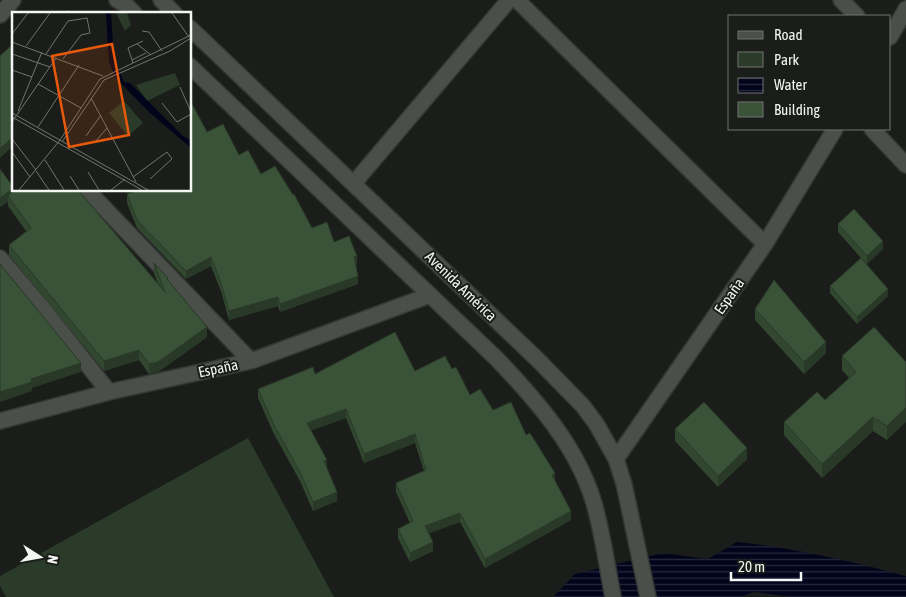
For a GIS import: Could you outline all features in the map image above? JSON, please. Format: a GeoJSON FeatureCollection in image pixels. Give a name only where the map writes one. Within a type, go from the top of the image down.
{"type":"FeatureCollection","features":[{"type":"Feature","properties":{"kind":"street"},"geometry":{"type":"LineString","coordinates":[[6,8],[20,0]]}},
{"type":"Feature","properties":{"kind":"street"},"geometry":{"type":"LineString","coordinates":[[161,0],[173,12]]}},
{"type":"Feature","properties":{"kind":"street"},"geometry":{"type":"LineString","coordinates":[[354,183],[509,0]]}},
{"type":"Feature","properties":{"kind":"street"},"geometry":{"type":"LineString","coordinates":[[517,0],[765,244]]}},
{"type":"Feature","properties":{"kind":"street"},"geometry":{"type":"LineString","coordinates":[[841,0],[856,15]]}},
{"type":"Feature","properties":{"kind":"street"},"geometry":{"type":"LineString","coordinates":[[891,35],[906,8]]}},
{"type":"Feature","properties":{"kind":"street","name":"Avenida América"},"geometry":{"type":"LineString","coordinates":[[191,29],[566,388],[597,425],[616,459],[624,484],[648,597]]}},
{"type":"Feature","properties":{"kind":"street","name":"Avenida América"},"geometry":{"type":"LineString","coordinates":[[191,67],[497,359],[539,406],[576,459],[593,500],[613,597]]}},
{"type":"Feature","properties":{"kind":"street","name":"España"},"geometry":{"type":"LineString","coordinates":[[616,459],[765,244],[835,130]]}},
{"type":"Feature","properties":{"kind":"street"},"geometry":{"type":"LineString","coordinates":[[873,130],[906,165]]}},
{"type":"Feature","properties":{"kind":"street"},"geometry":{"type":"LineString","coordinates":[[88,191],[251,361]]}},
{"type":"Feature","properties":{"kind":"street"},"geometry":{"type":"LineString","coordinates":[[0,258],[109,392]]}},
{"type":"Feature","properties":{"kind":"street","name":"España"},"geometry":{"type":"LineString","coordinates":[[0,421],[109,392],[251,361],[430,295]]}},
{"type":"Feature","properties":{"kind":"green space"},"geometry":{"type":"Polygon","coordinates":[[[248,438],[334,597],[6,597],[0,586],[0,576],[248,438]]]}},
{"type":"Feature","properties":{"kind":"water"},"geometry":{"type":"Polygon","coordinates":[[[737,542],[822,556],[906,576],[906,597],[793,597],[754,592],[741,597],[553,597],[575,574],[663,553],[708,559],[737,542]]]}},
{"type":"Feature","properties":{"kind":"building"},"geometry":{"type":"Polygon","coordinates":[[[12,45],[12,138],[0,149],[0,56],[12,45]]]}},
{"type":"Feature","properties":{"kind":"building"},"geometry":{"type":"Polygon","coordinates":[[[191,102],[207,132],[223,124],[239,155],[248,150],[261,174],[275,166],[294,194],[312,228],[327,222],[334,242],[349,236],[357,256],[354,257],[358,276],[280,304],[278,297],[229,311],[211,257],[186,271],[137,220],[127,194],[136,191],[191,191],[191,102]]]}},
{"type":"Feature","properties":{"kind":"building"},"geometry":{"type":"Polygon","coordinates":[[[0,169],[12,185],[12,189],[0,198],[0,169]]]}},
{"type":"Feature","properties":{"kind":"building"},"geometry":{"type":"Polygon","coordinates":[[[13,191],[79,191],[165,292],[154,263],[207,327],[158,362],[149,364],[139,350],[104,361],[9,245],[31,228],[8,196],[13,191]]]}},
{"type":"Feature","properties":{"kind":"building"},"geometry":{"type":"Polygon","coordinates":[[[854,209],[883,241],[867,256],[838,224],[854,209]]]}},
{"type":"Feature","properties":{"kind":"building"},"geometry":{"type":"Polygon","coordinates":[[[861,258],[888,289],[857,317],[830,286],[861,258]]]}},
{"type":"Feature","properties":{"kind":"building"},"geometry":{"type":"Polygon","coordinates":[[[0,264],[81,363],[31,379],[32,382],[0,392],[0,264]]]}},
{"type":"Feature","properties":{"kind":"building"},"geometry":{"type":"Polygon","coordinates":[[[774,280],[826,342],[804,362],[755,309],[774,280]]]}},
{"type":"Feature","properties":{"kind":"building"},"geometry":{"type":"Polygon","coordinates":[[[874,327],[906,362],[906,408],[887,426],[873,417],[822,464],[784,422],[817,392],[825,400],[856,372],[842,356],[874,327]]]}},
{"type":"Feature","properties":{"kind":"building"},"geometry":{"type":"Polygon","coordinates":[[[395,332],[415,371],[445,356],[452,369],[456,367],[470,395],[480,389],[493,410],[511,402],[526,435],[530,433],[555,473],[552,475],[571,511],[485,559],[460,513],[425,526],[433,542],[410,553],[398,529],[413,521],[396,483],[426,470],[415,434],[364,454],[346,409],[307,423],[327,460],[324,461],[337,492],[313,502],[258,389],[313,367],[315,374],[395,332]]]}},
{"type":"Feature","properties":{"kind":"building"},"geometry":{"type":"Polygon","coordinates":[[[704,402],[747,448],[718,476],[675,429],[704,402]]]}}]}
